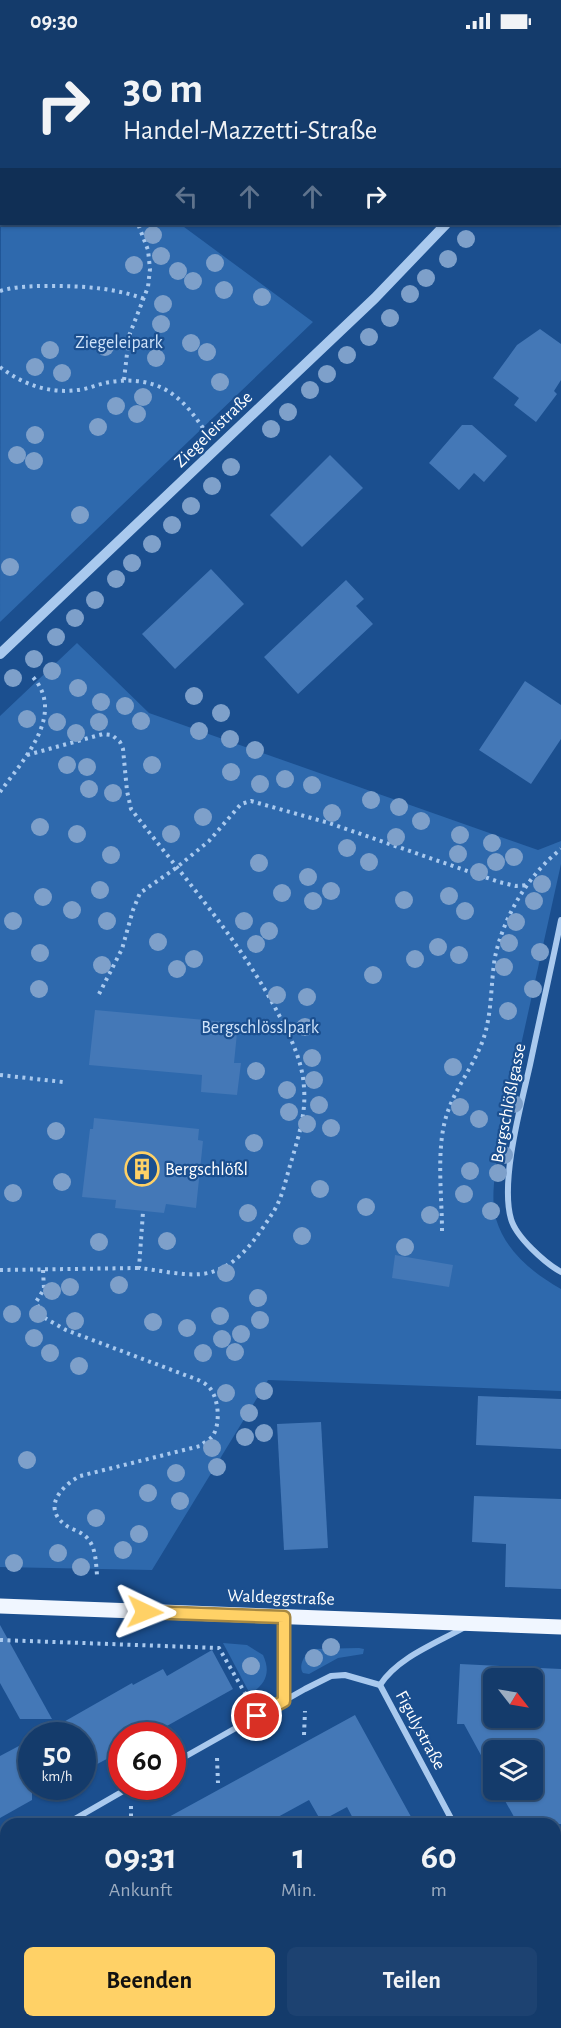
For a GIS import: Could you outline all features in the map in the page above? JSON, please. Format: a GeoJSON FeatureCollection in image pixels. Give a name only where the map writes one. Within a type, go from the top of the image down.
{"type":"FeatureCollection","features":[{"type":"Feature","properties":{"kind":"main road","name":"Waldeggstraße"},"geometry":{"type":"LineString","coordinates":[[0,1606],[561,1627]]}},
{"type":"Feature","properties":{"kind":"street","name":"Ziegeleistraße"},"geometry":{"type":"LineString","coordinates":[[0,654],[375,298],[445,225]]}},
{"type":"Feature","properties":{"kind":"street","name":"Bergschlößlgasse"},"geometry":{"type":"LineString","coordinates":[[561,921],[520,1110],[507,1183],[511,1220],[518,1232],[561,1272]]}},
{"type":"Feature","properties":{"kind":"street"},"geometry":{"type":"LineString","coordinates":[[284,1617],[284,1701]]}},
{"type":"Feature","properties":{"kind":"street","name":"Figulystraße"},"geometry":{"type":"LineString","coordinates":[[451,1818],[380,1685],[387,1674],[398,1666],[472,1623]]}},
{"type":"Feature","properties":{"kind":"street"},"geometry":{"type":"LineString","coordinates":[[186,1756],[331,1677],[345,1675],[380,1685]]}},
{"type":"Feature","properties":{"kind":"street"},"geometry":{"type":"LineString","coordinates":[[76,1818],[108,1800]]}},
{"type":"Feature","properties":{"kind":"path"},"geometry":{"type":"LineString","coordinates":[[124,380],[129,336],[145,299],[150,269],[148,250],[138,225]]}},
{"type":"Feature","properties":{"kind":"path"},"geometry":{"type":"LineString","coordinates":[[0,291],[26,286],[87,286],[111,289],[145,299]]}},
{"type":"Feature","properties":{"kind":"path"},"geometry":{"type":"LineString","coordinates":[[0,367],[20,380],[50,390],[80,390],[124,380],[159,386],[174,395],[188,408],[205,431]]}},
{"type":"Feature","properties":{"kind":"path"},"geometry":{"type":"LineString","coordinates":[[0,792],[39,736],[45,717],[45,699],[39,684],[32,676]]}},
{"type":"Feature","properties":{"kind":"path"},"geometry":{"type":"LineString","coordinates":[[0,1270],[139,1268],[202,1274],[229,1265],[255,1240],[276,1208],[305,1109],[304,1085],[299,1062],[290,1036],[272,1000],[231,937],[131,809],[123,749],[120,742],[112,735],[104,734],[27,755]]}},
{"type":"Feature","properties":{"kind":"path"},"geometry":{"type":"LineString","coordinates":[[99,994],[122,949],[140,892],[176,868],[209,841],[241,804],[251,801],[329,823],[499,882],[516,886],[528,885]]}},
{"type":"Feature","properties":{"kind":"path"},"geometry":{"type":"LineString","coordinates":[[442,1231],[441,1147],[445,1118],[456,1090],[472,1065],[486,1031],[495,958],[503,929],[528,885],[545,863],[561,849]]}},
{"type":"Feature","properties":{"kind":"path"},"geometry":{"type":"LineString","coordinates":[[0,1075],[63,1082]]}},
{"type":"Feature","properties":{"kind":"path"},"geometry":{"type":"LineString","coordinates":[[139,1268],[143,1212]]}},
{"type":"Feature","properties":{"kind":"path"},"geometry":{"type":"LineString","coordinates":[[43,1270],[44,1289],[36,1302],[43,1317],[66,1330],[193,1378],[208,1385],[215,1395],[218,1415],[216,1426],[212,1437],[200,1446],[80,1476],[65,1485],[58,1494],[55,1506],[57,1515],[61,1522],[88,1539],[93,1548],[98,1575]]}},
{"type":"Feature","properties":{"kind":"path"},"geometry":{"type":"LineString","coordinates":[[0,1640],[219,1648],[257,1716]]}},
{"type":"Feature","properties":{"kind":"green space","name":"Ziegeleipark"},"geometry":{"type":"Polygon","coordinates":[[[1,225],[181,225],[313,322],[0,622],[1,225]]]}},
{"type":"Feature","properties":{"kind":"green space","name":"Bergschlösslpark"},"geometry":{"type":"Polygon","coordinates":[[[77,643],[149,713],[538,850],[561,841],[561,864],[498,1149],[493,1193],[496,1219],[506,1242],[531,1269],[561,1289],[561,1391],[268,1380],[152,1570],[0,1567],[0,716],[77,643]]]}},
{"type":"Feature","properties":{"kind":"green space"},"geometry":{"type":"Polygon","coordinates":[[[223,1643],[247,1645],[263,1655],[267,1667],[266,1677],[250,1694],[223,1643]]]}},
{"type":"Feature","properties":{"kind":"green space"},"geometry":{"type":"Polygon","coordinates":[[[312,1649],[364,1649],[363,1654],[338,1658],[309,1674],[303,1673],[301,1667],[303,1660],[312,1649]]]}},
{"type":"Feature","properties":{"kind":"building"},"geometry":{"type":"Polygon","coordinates":[[[540,329],[561,344],[561,380],[554,391],[557,394],[536,422],[514,405],[519,398],[493,378],[517,345],[540,329]]]}},
{"type":"Feature","properties":{"kind":"building"},"geometry":{"type":"Polygon","coordinates":[[[462,425],[472,425],[507,456],[484,482],[474,473],[459,490],[429,463],[462,425]]]}},
{"type":"Feature","properties":{"kind":"building"},"geometry":{"type":"Polygon","coordinates":[[[330,455],[363,488],[302,547],[270,515],[330,455]]]}},
{"type":"Feature","properties":{"kind":"building"},"geometry":{"type":"Polygon","coordinates":[[[211,569],[244,604],[175,669],[142,634],[211,569]]]}},
{"type":"Feature","properties":{"kind":"building"},"geometry":{"type":"Polygon","coordinates":[[[346,580],[364,599],[356,606],[373,624],[298,694],[264,657],[346,580]]]}},
{"type":"Feature","properties":{"kind":"building"},"geometry":{"type":"Polygon","coordinates":[[[525,681],[561,705],[561,739],[531,784],[479,750],[525,681]]]}},
{"type":"Feature","properties":{"kind":"building"},"geometry":{"type":"Polygon","coordinates":[[[95,1010],[238,1023],[234,1063],[241,1063],[237,1095],[201,1092],[202,1075],[89,1065],[95,1010]]]}},
{"type":"Feature","properties":{"kind":"building","name":"Bergschlößl"},"geometry":{"type":"Polygon","coordinates":[[[94,1118],[199,1129],[198,1140],[203,1141],[196,1208],[166,1204],[164,1213],[115,1208],[116,1200],[82,1197],[90,1129],[93,1129],[94,1118]]]}},
{"type":"Feature","properties":{"kind":"building"},"geometry":{"type":"Polygon","coordinates":[[[395,1255],[453,1265],[449,1287],[392,1278],[395,1255]]]}},
{"type":"Feature","properties":{"kind":"building"},"geometry":{"type":"Polygon","coordinates":[[[478,1396],[561,1399],[561,1449],[476,1445],[478,1396]]]}},
{"type":"Feature","properties":{"kind":"building"},"geometry":{"type":"Polygon","coordinates":[[[321,1422],[328,1548],[284,1550],[277,1424],[321,1422]]]}},
{"type":"Feature","properties":{"kind":"building"},"geometry":{"type":"Polygon","coordinates":[[[474,1496],[561,1499],[561,1589],[505,1587],[506,1544],[472,1542],[474,1496]]]}},
{"type":"Feature","properties":{"kind":"building"},"geometry":{"type":"Polygon","coordinates":[[[0,1625],[52,1719],[20,1719],[0,1683],[0,1625]]]}},
{"type":"Feature","properties":{"kind":"building"},"geometry":{"type":"Polygon","coordinates":[[[212,1650],[233,1689],[174,1722],[108,1722],[108,1758],[96,1765],[96,1722],[64,1722],[132,1683],[133,1685],[163,1669],[167,1676],[212,1650]]]}},
{"type":"Feature","properties":{"kind":"building"},"geometry":{"type":"Polygon","coordinates":[[[460,1664],[541,1668],[483,1668],[483,1728],[543,1728],[543,1668],[561,1669],[561,1818],[515,1818],[505,1800],[543,1800],[543,1740],[483,1740],[483,1759],[464,1724],[457,1724],[460,1664]]]}},
{"type":"Feature","properties":{"kind":"building"},"geometry":{"type":"Polygon","coordinates":[[[355,1715],[412,1818],[353,1818],[347,1807],[327,1818],[319,1818],[309,1800],[276,1818],[167,1818],[355,1715]]]}},
{"type":"Feature","properties":{"kind":"building"},"geometry":{"type":"Polygon","coordinates":[[[18,1746],[18,1800],[32,1800],[0,1818],[0,1756],[18,1746]]]}},
{"type":"Feature","properties":{"kind":"place","name":"Bergschlößl"},"geometry":{"type":"Point","coordinates":[142,1169]}},
{"type":"Feature","properties":{"kind":"route"},"geometry":{"type":"LineString","coordinates":[[145,1612],[284,1617],[284,1701],[257,1716]]}}]}
